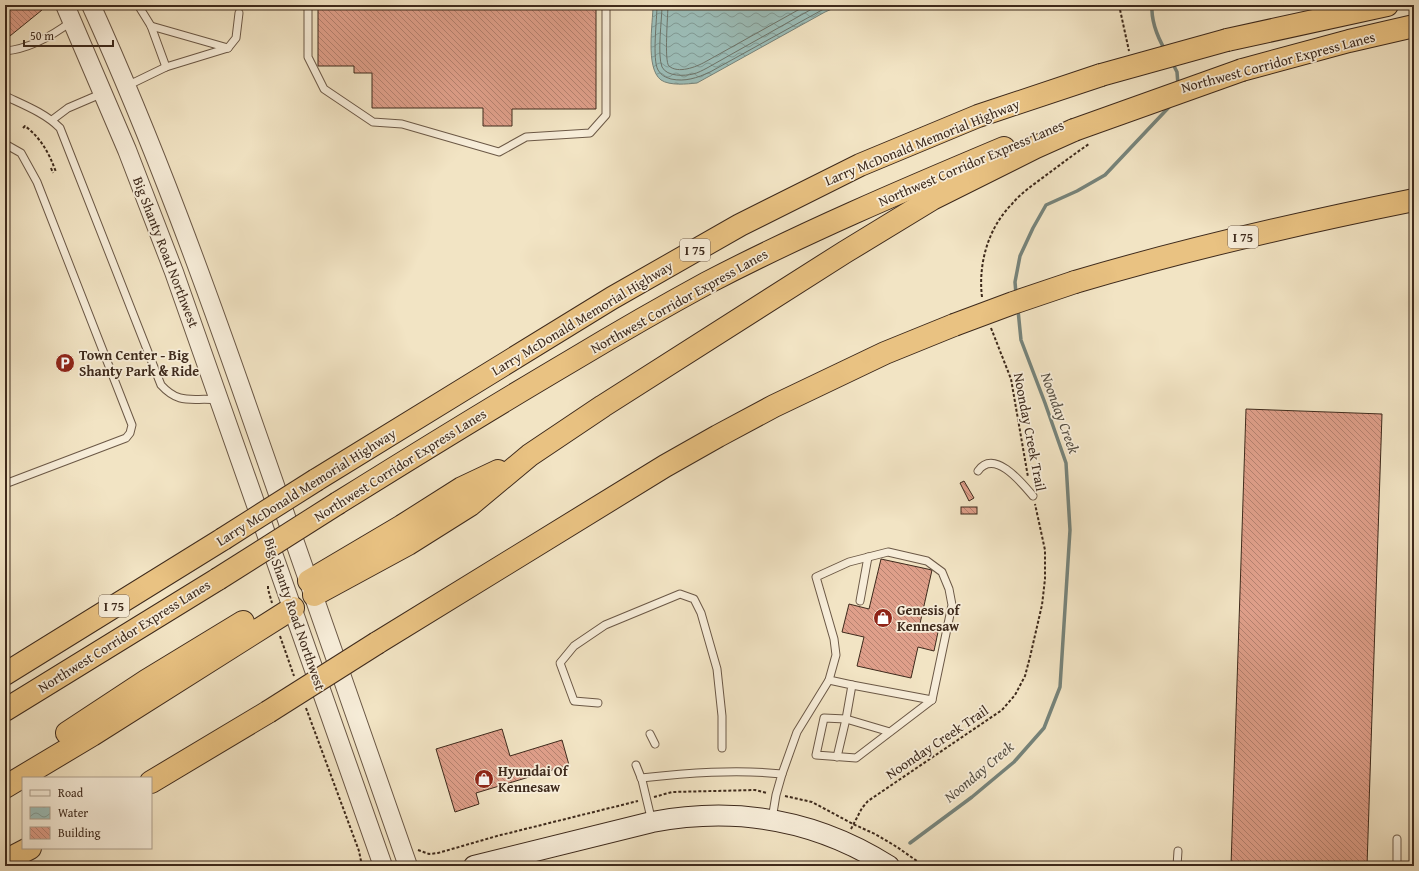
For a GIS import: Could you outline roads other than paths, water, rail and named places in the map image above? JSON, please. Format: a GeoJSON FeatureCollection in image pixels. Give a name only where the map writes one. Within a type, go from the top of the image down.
{"type":"FeatureCollection","features":[{"type":"Feature","properties":{"kind":"highway","name":"Larry McDonald Memorial Highway"},"geometry":{"type":"LineString","coordinates":[[5,674],[612,298],[740,225],[860,165],[978,116],[1101,75],[1227,40],[1387,5]]}},
{"type":"Feature","properties":{"kind":"highway","name":"Northwest Corridor Express Lanes"},"geometry":{"type":"LineString","coordinates":[[5,710],[489,410],[630,326],[706,284],[792,241],[941,174],[1080,131],[1242,70],[1349,41],[1414,26]]}},
{"type":"Feature","properties":{"kind":"highway"},"geometry":{"type":"LineString","coordinates":[[312,588],[402,526],[462,488],[530,455],[602,406],[826,264],[932,199],[1036,148],[1080,131]]}},
{"type":"Feature","properties":{"kind":"highway","name":"I 75"},"geometry":{"type":"LineString","coordinates":[[152,781],[268,712],[377,643],[651,475],[718,436],[774,406],[871,360],[954,325],[1074,282],[1142,262],[1296,224],[1414,200]]}},
{"type":"Feature","properties":{"kind":"highway"},"geometry":{"type":"LineString","coordinates":[[5,771],[59,738],[146,681],[291,601]]}},
{"type":"Feature","properties":{"kind":"highway"},"geometry":{"type":"LineString","coordinates":[[5,787],[92,735],[291,601]]}},
{"type":"Feature","properties":{"kind":"highway"},"geometry":{"type":"LineString","coordinates":[[5,861],[28,849]]}},
{"type":"Feature","properties":{"kind":"main road"},"geometry":{"type":"LineString","coordinates":[[474,866],[652,822],[682,817],[712,815],[750,816],[849,833],[870,854],[889,866]]}},
{"type":"Feature","properties":{"kind":"street","name":"Big Shanty Road Northwest"},"geometry":{"type":"LineString","coordinates":[[65,5],[127,150],[174,272],[221,401],[383,866]]}},
{"type":"Feature","properties":{"kind":"street","name":"Big Shanty Road Northwest"},"geometry":{"type":"LineString","coordinates":[[91,5],[126,84],[190,244],[312,588],[408,866]]}},
{"type":"Feature","properties":{"kind":"street"},"geometry":{"type":"LineString","coordinates":[[103,93],[126,84]]}},
{"type":"Feature","properties":{"kind":"street"},"geometry":{"type":"LineString","coordinates":[[291,601],[312,588]]}},
{"type":"Feature","properties":{"kind":"lane"},"geometry":{"type":"LineString","coordinates":[[138,5],[151,26],[166,67]]}},
{"type":"Feature","properties":{"kind":"lane"},"geometry":{"type":"LineString","coordinates":[[308,5],[308,57],[324,90],[373,122],[402,124],[499,152],[526,137],[590,133],[606,115],[606,5]]}},
{"type":"Feature","properties":{"kind":"lane"},"geometry":{"type":"LineString","coordinates":[[126,84],[135,82],[166,67],[228,48],[236,38],[239,13]]}},
{"type":"Feature","properties":{"kind":"lane"},"geometry":{"type":"LineString","coordinates":[[5,51],[29,46],[60,31],[72,21]]}},
{"type":"Feature","properties":{"kind":"lane"},"geometry":{"type":"LineString","coordinates":[[151,26],[228,48]]}},
{"type":"Feature","properties":{"kind":"lane"},"geometry":{"type":"LineString","coordinates":[[52,120],[68,108],[103,93]]}},
{"type":"Feature","properties":{"kind":"lane"},"geometry":{"type":"LineString","coordinates":[[5,96],[37,111],[52,120],[60,128],[161,385],[169,393],[178,398],[221,401]]}},
{"type":"Feature","properties":{"kind":"lane"},"geometry":{"type":"LineString","coordinates":[[5,144],[20,153],[37,182],[132,425],[130,433],[126,438],[5,484]]}},
{"type":"Feature","properties":{"kind":"lane"},"geometry":{"type":"LineString","coordinates":[[978,471],[987,463],[1000,465],[1023,484],[1033,496]]}},
{"type":"Feature","properties":{"kind":"lane"},"geometry":{"type":"LineString","coordinates":[[772,820],[776,795],[797,732],[829,680],[836,656],[834,639],[816,577],[849,562],[888,552],[927,561],[942,572],[949,589],[952,605],[932,700],[856,758],[837,758],[816,754],[824,718],[846,719],[890,732]]}},
{"type":"Feature","properties":{"kind":"lane"},"geometry":{"type":"LineString","coordinates":[[860,601],[868,557]]}},
{"type":"Feature","properties":{"kind":"lane"},"geometry":{"type":"LineString","coordinates":[[598,703],[574,701],[560,663],[574,646],[605,625],[680,594],[694,600],[701,613],[717,669],[722,716],[722,748]]}},
{"type":"Feature","properties":{"kind":"lane"},"geometry":{"type":"LineString","coordinates":[[829,680],[932,700]]}},
{"type":"Feature","properties":{"kind":"lane"},"geometry":{"type":"LineString","coordinates":[[837,758],[852,685]]}},
{"type":"Feature","properties":{"kind":"lane"},"geometry":{"type":"LineString","coordinates":[[650,734],[655,744]]}},
{"type":"Feature","properties":{"kind":"lane"},"geometry":{"type":"LineString","coordinates":[[636,765],[641,778],[652,822]]}},
{"type":"Feature","properties":{"kind":"lane"},"geometry":{"type":"LineString","coordinates":[[641,778],[669,775],[758,771],[782,774]]}},
{"type":"Feature","properties":{"kind":"lane"},"geometry":{"type":"LineString","coordinates":[[1397,866],[1398,839]]}},
{"type":"Feature","properties":{"kind":"lane"},"geometry":{"type":"LineString","coordinates":[[1177,866],[1178,851]]}},
{"type":"Feature","properties":{"kind":"water"},"geometry":{"type":"Polygon","coordinates":[[[653,5],[841,5],[825,12],[697,83],[679,84],[661,80],[656,74],[653,66],[651,45],[653,5]]]}},
{"type":"Feature","properties":{"kind":"waterway","name":"Noonday Creek"},"geometry":{"type":"LineString","coordinates":[[1152,5],[1152,17],[1155,28],[1165,50]]}},
{"type":"Feature","properties":{"kind":"waterway","name":"Noonday Creek"},"geometry":{"type":"LineString","coordinates":[[1172,62],[1177,72],[1178,85]]}},
{"type":"Feature","properties":{"kind":"waterway","name":"Noonday Creek"},"geometry":{"type":"LineString","coordinates":[[1016,294],[1015,282],[1020,256],[1046,205],[1077,191],[1105,175],[1171,105]]}},
{"type":"Feature","properties":{"kind":"waterway","name":"Noonday Creek"},"geometry":{"type":"LineString","coordinates":[[910,843],[972,797],[1014,762],[1044,728],[1060,687],[1070,530],[1066,463],[1021,340],[1018,310]]}},
{"type":"Feature","properties":{"kind":"place","name":"Town Center - Big Shanty Park & Ride"},"geometry":{"type":"Point","coordinates":[65,363]}},
{"type":"Feature","properties":{"kind":"place","name":"Genesis of Kennesaw"},"geometry":{"type":"Point","coordinates":[883,618]}},
{"type":"Feature","properties":{"kind":"place","name":"Hyundai Of Kennesaw"},"geometry":{"type":"Point","coordinates":[484,779]}}]}
